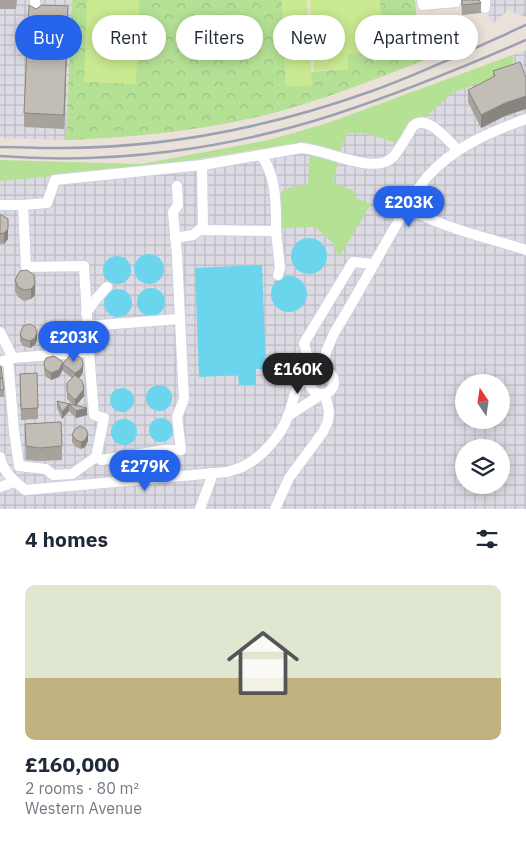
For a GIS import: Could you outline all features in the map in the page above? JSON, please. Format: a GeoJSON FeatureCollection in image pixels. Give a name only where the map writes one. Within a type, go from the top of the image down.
{"type":"FeatureCollection","features":[{"type":"Feature","properties":{"kind":"street"},"geometry":{"type":"LineString","coordinates":[[35,0],[36,15]]}},
{"type":"Feature","properties":{"kind":"street"},"geometry":{"type":"LineString","coordinates":[[422,0],[423,6],[456,2],[456,0]]}},
{"type":"Feature","properties":{"kind":"street"},"geometry":{"type":"LineString","coordinates":[[323,370],[329,343],[407,207],[427,176],[458,150],[493,131],[526,119]]}},
{"type":"Feature","properties":{"kind":"street"},"geometry":{"type":"LineString","coordinates":[[0,205],[47,203],[55,180],[202,165],[293,148],[314,149],[365,164],[381,164],[394,156],[413,126],[418,122],[430,124],[458,150]]}},
{"type":"Feature","properties":{"kind":"street"},"geometry":{"type":"LineString","coordinates":[[261,154],[269,166],[276,201],[276,231],[280,268],[278,275]]}},
{"type":"Feature","properties":{"kind":"street"},"geometry":{"type":"LineString","coordinates":[[175,238],[193,235],[203,227],[202,165]]}},
{"type":"Feature","properties":{"kind":"street"},"geometry":{"type":"LineString","coordinates":[[96,457],[102,460],[181,450],[177,417],[184,399],[173,212],[178,205],[177,186]]}},
{"type":"Feature","properties":{"kind":"street"},"geometry":{"type":"LineString","coordinates":[[0,332],[7,359],[19,466],[46,469],[52,476],[72,474],[96,457],[104,418],[94,415],[84,266],[26,267],[23,205]]}},
{"type":"Feature","properties":{"kind":"street"},"geometry":{"type":"LineString","coordinates":[[407,207],[441,223],[526,250]]}},
{"type":"Feature","properties":{"kind":"street"},"geometry":{"type":"LineString","coordinates":[[199,230],[276,231]]}},
{"type":"Feature","properties":{"kind":"street"},"geometry":{"type":"LineString","coordinates":[[323,394],[315,392],[311,386],[312,375],[304,343],[353,262],[374,264]]}},
{"type":"Feature","properties":{"kind":"street"},"geometry":{"type":"LineString","coordinates":[[86,313],[108,287]]}},
{"type":"Feature","properties":{"kind":"street"},"geometry":{"type":"LineString","coordinates":[[87,326],[180,319]]}},
{"type":"Feature","properties":{"kind":"street"},"geometry":{"type":"LineString","coordinates":[[60,335],[75,340],[88,339]]}},
{"type":"Feature","properties":{"kind":"street"},"geometry":{"type":"LineString","coordinates":[[7,359],[89,352]]}},
{"type":"Feature","properties":{"kind":"street"},"geometry":{"type":"LineString","coordinates":[[0,457],[2,466],[14,482],[25,490],[227,472],[242,467],[270,445],[288,416],[292,400],[300,382],[319,370],[330,372],[334,383],[331,390],[288,416]]}},
{"type":"Feature","properties":{"kind":"street"},"geometry":{"type":"LineString","coordinates":[[275,509],[289,478],[323,432],[328,421],[329,411],[323,394]]}},
{"type":"Feature","properties":{"kind":"street"},"geometry":{"type":"LineString","coordinates":[[200,509],[211,479],[211,473]]}},
{"type":"Feature","properties":{"kind":"street"},"geometry":{"type":"LineString","coordinates":[[0,487],[14,482]]}},
{"type":"Feature","properties":{"kind":"shaded area"},"geometry":{"type":"Polygon","coordinates":[[[0,0],[72,0],[71,15],[15,15],[15,60],[69,60],[66,140],[0,138],[0,0]]]}},
{"type":"Feature","properties":{"kind":"shaded area"},"geometry":{"type":"Polygon","coordinates":[[[488,0],[526,0],[526,17],[508,10],[494,23],[489,18],[488,0]]]}},
{"type":"Feature","properties":{"kind":"shaded area"},"geometry":{"type":"Polygon","coordinates":[[[526,50],[526,509],[0,509],[0,175],[41,177],[169,166],[305,142],[513,68],[513,55],[526,50]]]}},
{"type":"Feature","properties":{"kind":"green space"},"geometry":{"type":"Polygon","coordinates":[[[72,0],[282,0],[283,15],[273,15],[273,60],[285,60],[286,86],[311,85],[311,72],[348,69],[348,54],[355,42],[355,60],[425,60],[324,98],[277,112],[225,124],[173,132],[66,140],[69,60],[82,60],[82,15],[71,15],[72,0]]]}},
{"type":"Feature","properties":{"kind":"green space"},"geometry":{"type":"Polygon","coordinates":[[[87,0],[139,0],[138,15],[92,15],[92,60],[137,60],[136,84],[84,82],[87,0]]]}},
{"type":"Feature","properties":{"kind":"green space"},"geometry":{"type":"Polygon","coordinates":[[[282,0],[307,0],[308,15],[283,15],[282,0]]]}},
{"type":"Feature","properties":{"kind":"green space"},"geometry":{"type":"Polygon","coordinates":[[[310,0],[380,0],[381,15],[355,15],[355,54],[348,54],[348,69],[314,71],[313,60],[345,60],[345,15],[311,15],[310,0]]]}},
{"type":"Feature","properties":{"kind":"green space"},"geometry":{"type":"Polygon","coordinates":[[[380,0],[415,0],[416,15],[371,15],[380,0]]]}},
{"type":"Feature","properties":{"kind":"green space"},"geometry":{"type":"Polygon","coordinates":[[[513,55],[513,71],[454,92],[396,143],[366,133],[347,133],[333,183],[356,191],[354,197],[371,204],[339,257],[333,243],[315,227],[282,228],[279,194],[289,188],[308,185],[309,158],[315,146],[284,145],[143,168],[0,181],[0,160],[141,164],[269,140],[328,123],[513,55]]]}},
{"type":"Feature","properties":{"kind":"green space"},"geometry":{"type":"Polygon","coordinates":[[[285,60],[311,60],[312,85],[286,87],[285,60]]]}},
{"type":"Feature","properties":{"kind":"water"},"geometry":{"type":"Polygon","coordinates":[[[309,238],[316,239],[322,243],[326,249],[326,263],[322,269],[316,273],[309,274],[302,273],[296,269],[292,263],[291,256],[292,249],[296,243],[302,239],[309,238]]]}},
{"type":"Feature","properties":{"kind":"water"},"geometry":{"type":"Polygon","coordinates":[[[149,254],[155,255],[163,263],[163,275],[155,283],[149,284],[143,283],[135,275],[134,269],[135,263],[143,255],[149,254]]]}},
{"type":"Feature","properties":{"kind":"water"},"geometry":{"type":"Polygon","coordinates":[[[117,256],[127,260],[131,270],[127,280],[117,284],[107,280],[103,270],[107,260],[117,256]]]}},
{"type":"Feature","properties":{"kind":"water"},"geometry":{"type":"Polygon","coordinates":[[[262,265],[266,369],[256,369],[256,385],[239,385],[238,375],[199,377],[195,268],[262,265]]]}},
{"type":"Feature","properties":{"kind":"water"},"geometry":{"type":"Polygon","coordinates":[[[289,276],[296,277],[302,281],[306,287],[306,301],[302,307],[296,311],[289,312],[282,311],[276,307],[272,301],[271,294],[272,287],[276,281],[282,277],[289,276]]]}},
{"type":"Feature","properties":{"kind":"water"},"geometry":{"type":"Polygon","coordinates":[[[151,288],[161,292],[165,302],[161,312],[151,316],[141,312],[137,302],[141,292],[151,288]]]}},
{"type":"Feature","properties":{"kind":"water"},"geometry":{"type":"Polygon","coordinates":[[[118,289],[128,293],[132,303],[128,313],[118,317],[108,313],[104,303],[108,293],[118,289]]]}},
{"type":"Feature","properties":{"kind":"water"},"geometry":{"type":"Polygon","coordinates":[[[159,385],[168,389],[172,398],[168,407],[159,411],[150,407],[146,398],[150,389],[159,385]]]}},
{"type":"Feature","properties":{"kind":"water"},"geometry":{"type":"Polygon","coordinates":[[[122,388],[131,391],[134,400],[131,409],[122,412],[113,409],[110,400],[113,391],[122,388]]]}},
{"type":"Feature","properties":{"kind":"water"},"geometry":{"type":"Polygon","coordinates":[[[161,418],[170,421],[173,430],[170,439],[161,442],[152,439],[149,430],[152,421],[161,418]]]}},
{"type":"Feature","properties":{"kind":"water"},"geometry":{"type":"Polygon","coordinates":[[[124,419],[133,423],[137,432],[133,441],[124,445],[115,441],[111,432],[115,423],[124,419]]]}},
{"type":"Feature","properties":{"kind":"building"},"geometry":{"type":"Polygon","coordinates":[[[462,0],[479,0],[481,3],[462,5],[462,0]]]}},
{"type":"Feature","properties":{"kind":"building"},"geometry":{"type":"Polygon","coordinates":[[[29,5],[36,9],[42,5],[68,6],[68,15],[29,15],[29,5]]]}},
{"type":"Feature","properties":{"kind":"building"},"geometry":{"type":"Polygon","coordinates":[[[26,60],[66,60],[64,115],[24,113],[26,60]]]}},
{"type":"Feature","properties":{"kind":"building"},"geometry":{"type":"Polygon","coordinates":[[[520,62],[526,78],[526,96],[505,103],[481,115],[468,90],[495,76],[493,71],[520,62]]]}},
{"type":"Feature","properties":{"kind":"building"},"geometry":{"type":"Polygon","coordinates":[[[0,214],[8,219],[8,229],[0,234],[0,214]]]}},
{"type":"Feature","properties":{"kind":"building"},"geometry":{"type":"Polygon","coordinates":[[[27,270],[34,275],[35,284],[31,289],[24,290],[18,287],[15,280],[20,271],[27,270]]]}},
{"type":"Feature","properties":{"kind":"building"},"geometry":{"type":"Polygon","coordinates":[[[30,324],[35,327],[37,332],[35,338],[30,341],[23,339],[20,334],[23,326],[30,324]]]}},
{"type":"Feature","properties":{"kind":"building"},"geometry":{"type":"Polygon","coordinates":[[[75,354],[82,359],[83,365],[75,373],[63,364],[70,355],[75,354]]]}},
{"type":"Feature","properties":{"kind":"building"},"geometry":{"type":"Polygon","coordinates":[[[54,356],[63,362],[59,370],[51,373],[45,369],[44,363],[46,358],[54,356]]]}},
{"type":"Feature","properties":{"kind":"building"},"geometry":{"type":"Polygon","coordinates":[[[1,366],[4,390],[0,390],[0,380],[2,378],[0,377],[1,366]]]}},
{"type":"Feature","properties":{"kind":"building"},"geometry":{"type":"Polygon","coordinates":[[[37,373],[38,408],[21,409],[20,374],[37,373]]]}},
{"type":"Feature","properties":{"kind":"building"},"geometry":{"type":"Polygon","coordinates":[[[75,375],[82,381],[84,389],[75,400],[67,392],[67,383],[75,375]]]}},
{"type":"Feature","properties":{"kind":"building"},"geometry":{"type":"Polygon","coordinates":[[[57,401],[87,408],[76,411],[69,404],[62,412],[57,401]]]}},
{"type":"Feature","properties":{"kind":"building"},"geometry":{"type":"Polygon","coordinates":[[[61,422],[62,446],[40,448],[26,446],[25,424],[61,422]]]}},
{"type":"Feature","properties":{"kind":"building"},"geometry":{"type":"Polygon","coordinates":[[[80,426],[86,429],[88,434],[85,440],[81,442],[72,435],[75,429],[80,426]]]}},
{"type":"Feature","properties":{"kind":"railway"},"geometry":{"type":"LineString","coordinates":[[0,147],[53,148],[134,145],[175,140],[255,125],[334,104],[392,84],[526,25]]}},
{"type":"Feature","properties":{"kind":"railway"},"geometry":{"type":"LineString","coordinates":[[0,156],[42,158],[127,156],[170,152],[254,137],[360,106],[432,79],[526,40]]}}]}
